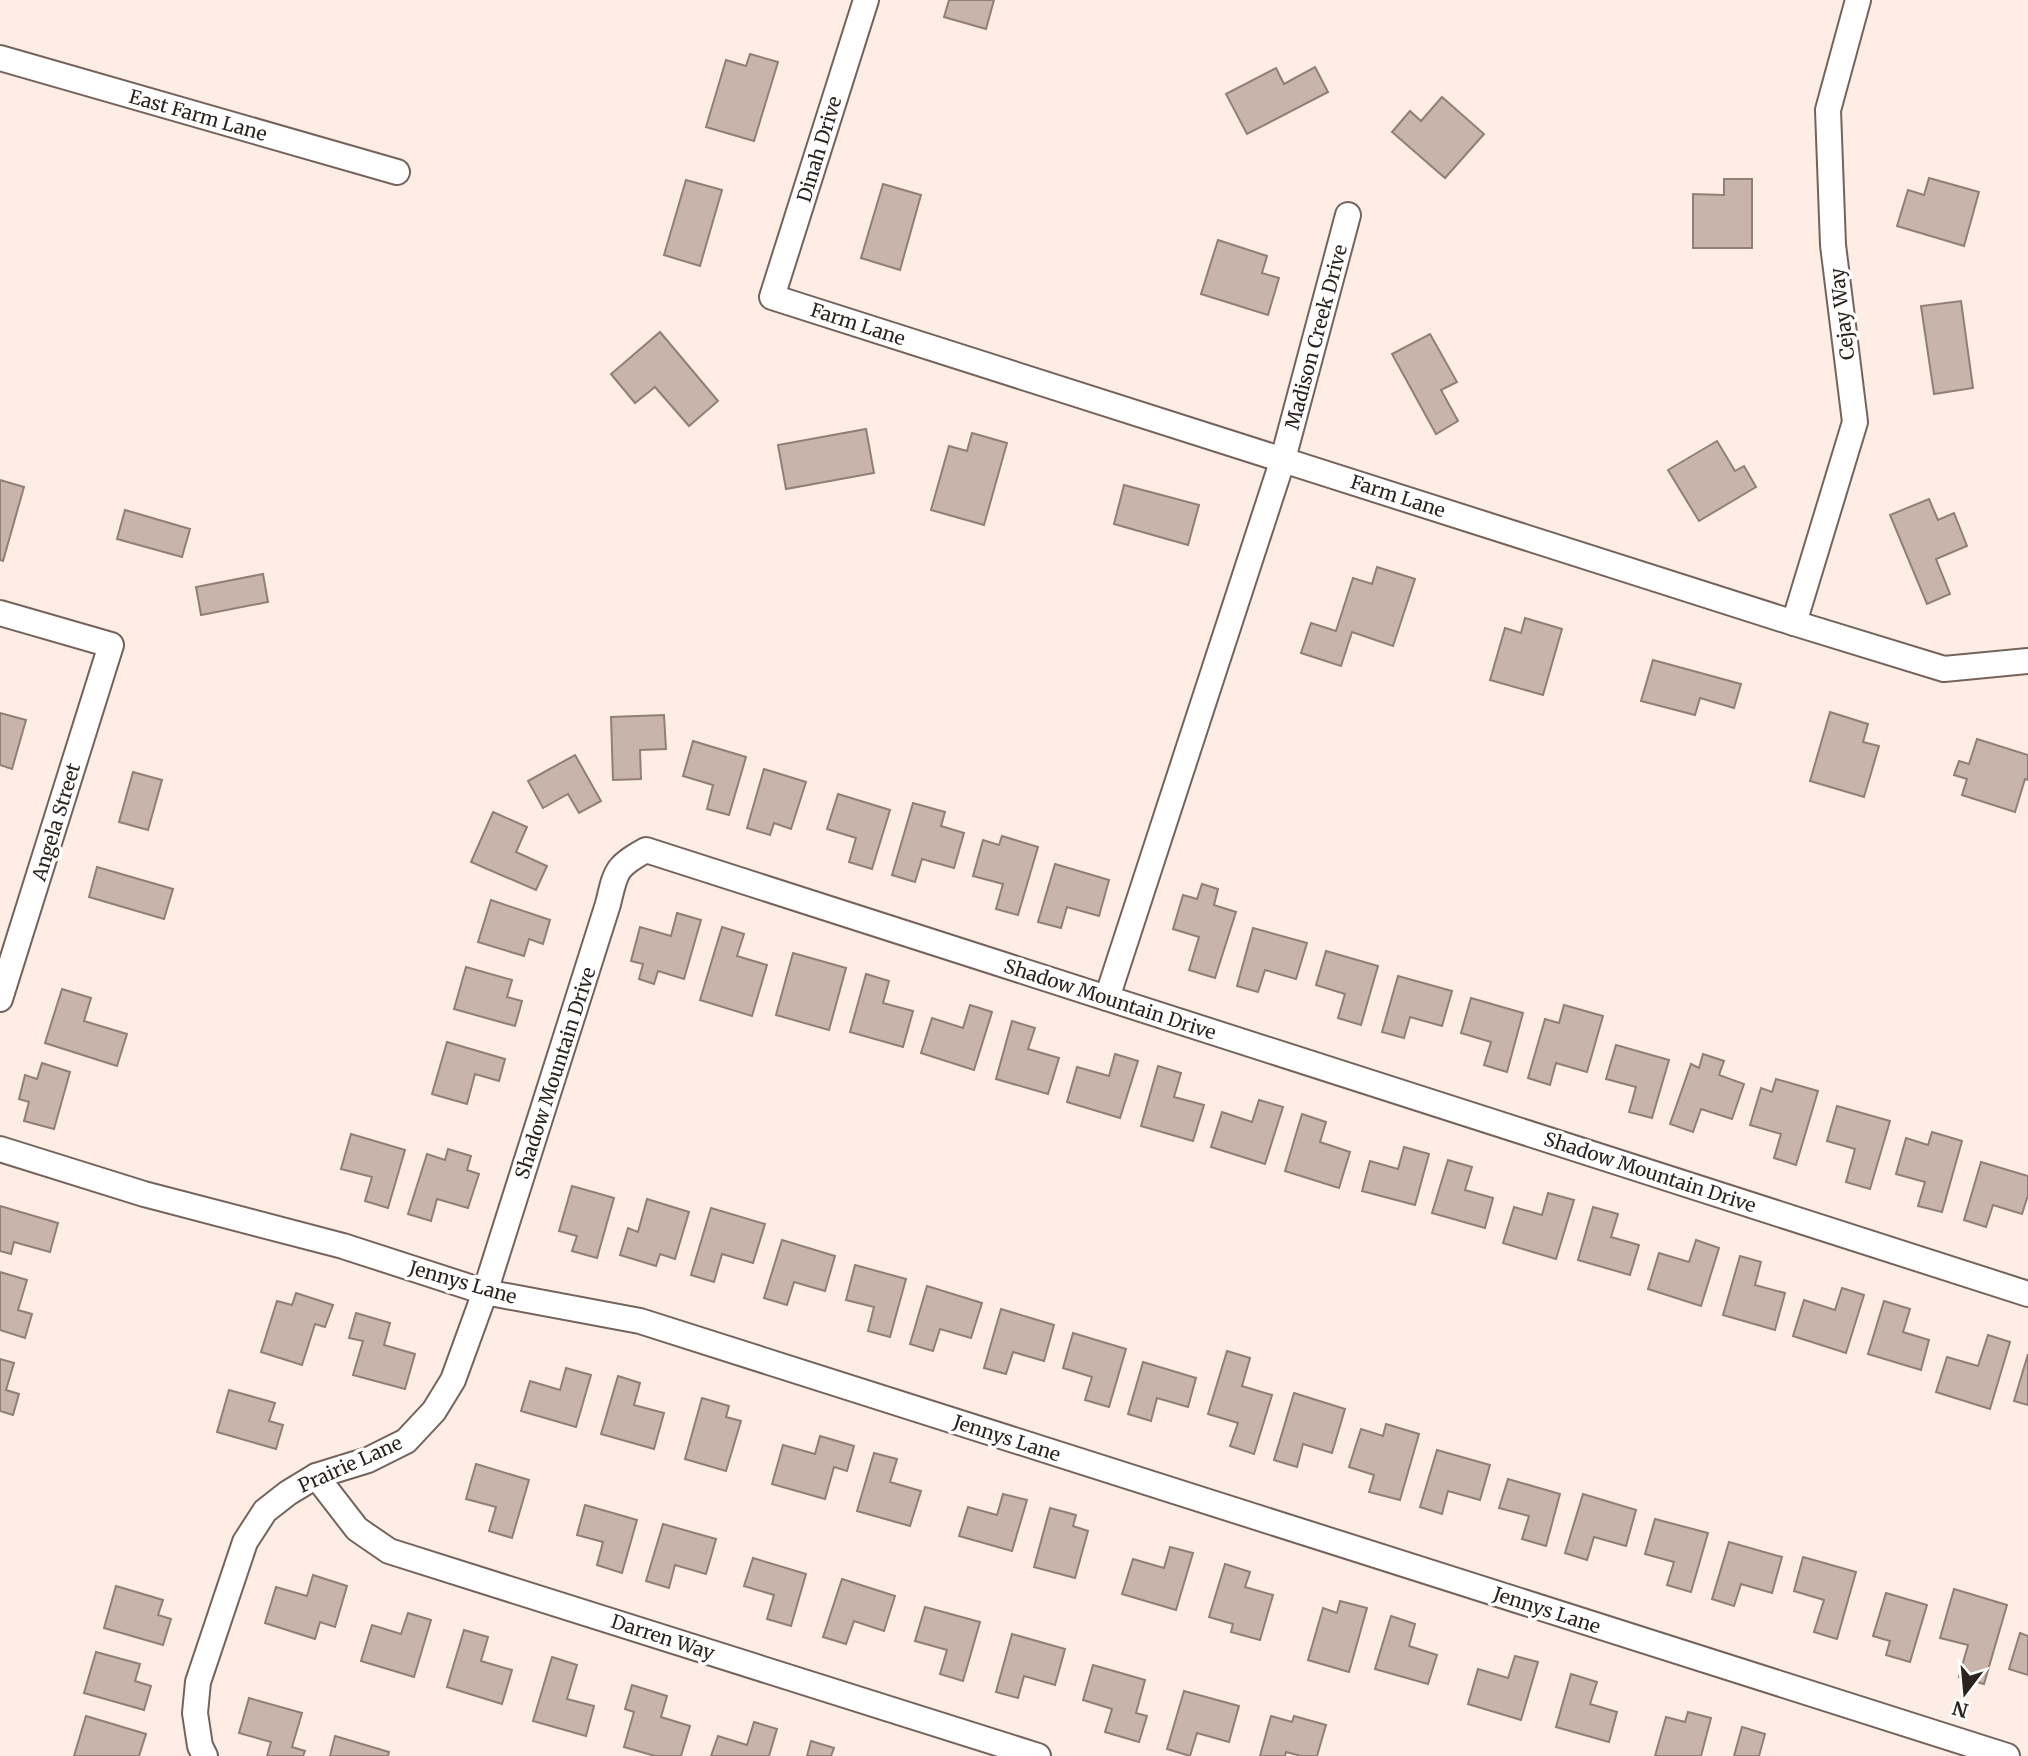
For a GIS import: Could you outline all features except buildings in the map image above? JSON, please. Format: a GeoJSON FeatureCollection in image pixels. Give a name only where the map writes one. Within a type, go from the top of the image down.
{"type":"FeatureCollection","features":[{"type":"Feature","properties":{"kind":"street","name":"Dinah Drive"},"geometry":{"type":"LineString","coordinates":[[772,297],[866,0]]}},
{"type":"Feature","properties":{"kind":"street","name":"Cejay Way"},"geometry":{"type":"LineString","coordinates":[[1794,623],[1855,422],[1833,245],[1828,110],[1858,0]]}},
{"type":"Feature","properties":{"kind":"street","name":"East Farm Lane"},"geometry":{"type":"LineString","coordinates":[[0,58],[397,172]]}},
{"type":"Feature","properties":{"kind":"street","name":"Madison Creek Drive"},"geometry":{"type":"LineString","coordinates":[[1107,998],[1283,459],[1348,215]]}},
{"type":"Feature","properties":{"kind":"street","name":"Farm Lane"},"geometry":{"type":"LineString","coordinates":[[772,297],[1944,669],[2028,661]]}},
{"type":"Feature","properties":{"kind":"street","name":"Angela Street"},"geometry":{"type":"LineString","coordinates":[[0,613],[111,645],[0,999]]}},
{"type":"Feature","properties":{"kind":"street","name":"Shadow Mountain Drive"},"geometry":{"type":"LineString","coordinates":[[485,1292],[616,874],[623,863],[646,850],[2028,1294]]}},
{"type":"Feature","properties":{"kind":"street","name":"Jennys Lane"},"geometry":{"type":"LineString","coordinates":[[0,1149],[144,1194],[343,1247],[485,1292],[640,1321],[2007,1756]]}},
{"type":"Feature","properties":{"kind":"street","name":"Prairie Lane"},"geometry":{"type":"LineString","coordinates":[[205,1756],[200,1746],[195,1713],[198,1682],[245,1542],[265,1511],[288,1493],[316,1476],[368,1460],[406,1441],[434,1411],[453,1380],[485,1292]]}},
{"type":"Feature","properties":{"kind":"street","name":"Darren Way"},"geometry":{"type":"LineString","coordinates":[[316,1476],[357,1529],[389,1551],[1038,1756]]}}]}
